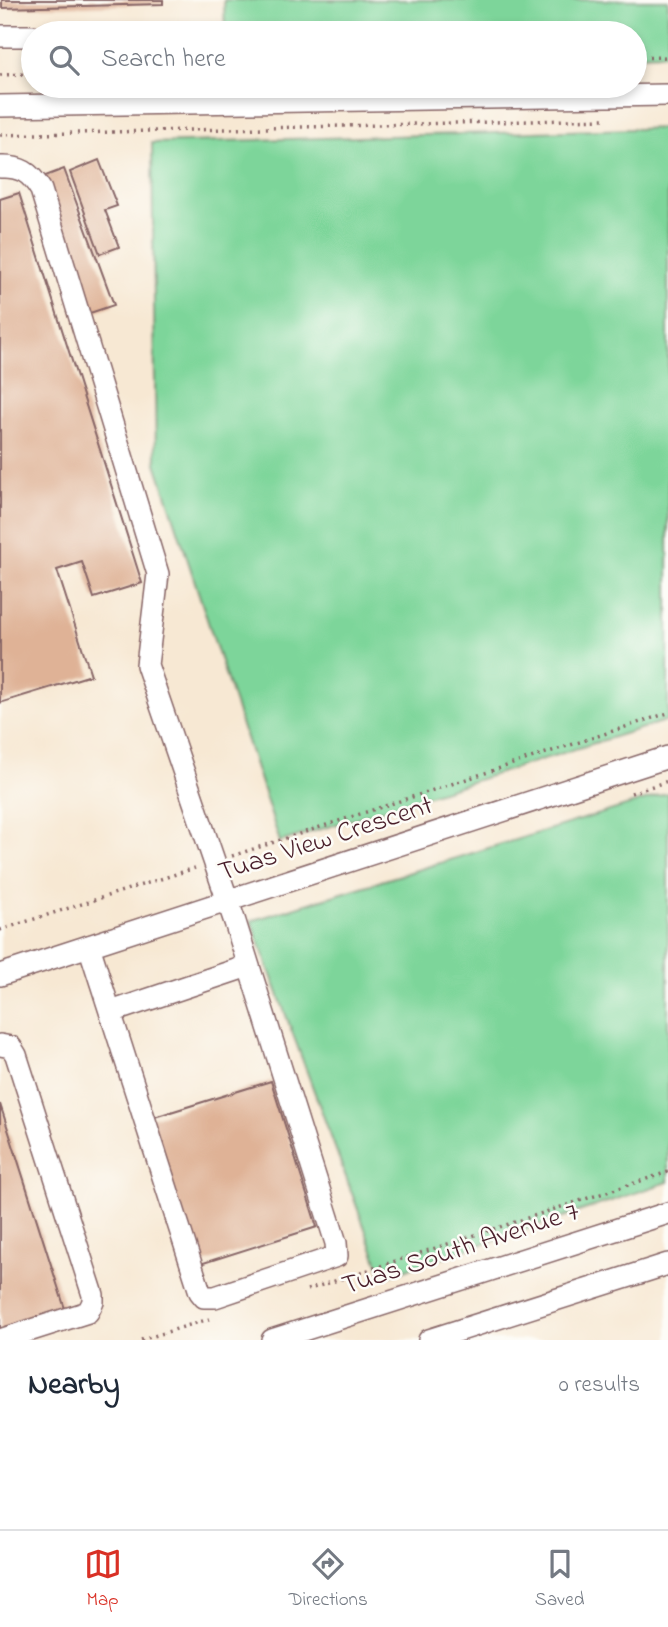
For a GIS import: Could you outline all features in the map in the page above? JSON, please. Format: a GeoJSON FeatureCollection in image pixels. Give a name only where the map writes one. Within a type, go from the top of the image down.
{"type":"FeatureCollection","features":[{"type":"Feature","properties":{"kind":"street"},"geometry":{"type":"LineString","coordinates":[[0,36],[21,36]]}},
{"type":"Feature","properties":{"kind":"street"},"geometry":{"type":"LineString","coordinates":[[647,95],[668,95]]}},
{"type":"Feature","properties":{"kind":"street"},"geometry":{"type":"LineString","coordinates":[[0,106],[486,98]]}},
{"type":"Feature","properties":{"kind":"street"},"geometry":{"type":"LineString","coordinates":[[0,166],[13,166],[24,170],[34,178],[41,190],[158,574],[147,665],[228,902],[336,1243],[338,1252],[332,1259],[215,1297],[204,1297],[200,1292],[89,946]]}},
{"type":"Feature","properties":{"kind":"street","name":"Tuas View Crescent"},"geometry":{"type":"LineString","coordinates":[[0,975],[668,757]]}},
{"type":"Feature","properties":{"kind":"street"},"geometry":{"type":"LineString","coordinates":[[111,1012],[248,966]]}},
{"type":"Feature","properties":{"kind":"street"},"geometry":{"type":"LineString","coordinates":[[0,1045],[11,1047],[16,1055],[93,1302],[88,1312],[0,1340]]}},
{"type":"Feature","properties":{"kind":"street","name":"Tuas South Avenue 7"},"geometry":{"type":"LineString","coordinates":[[272,1340],[668,1213]]}},
{"type":"Feature","properties":{"kind":"street"},"geometry":{"type":"LineString","coordinates":[[429,1340],[668,1264]]}},
{"type":"Feature","properties":{"kind":"path"},"geometry":{"type":"LineString","coordinates":[[647,58],[668,57]]}},
{"type":"Feature","properties":{"kind":"path"},"geometry":{"type":"LineString","coordinates":[[0,75],[21,74]]}},
{"type":"Feature","properties":{"kind":"path"},"geometry":{"type":"LineString","coordinates":[[0,135],[614,118]]}},
{"type":"Feature","properties":{"kind":"path"},"geometry":{"type":"LineString","coordinates":[[0,930],[668,713]]}},
{"type":"Feature","properties":{"kind":"path"},"geometry":{"type":"LineString","coordinates":[[298,1293],[668,1172]]}},
{"type":"Feature","properties":{"kind":"path"},"geometry":{"type":"LineString","coordinates":[[141,1340],[220,1316]]}},
{"type":"Feature","properties":{"kind":"green space"},"geometry":{"type":"Polygon","coordinates":[[[224,0],[668,0],[668,54],[647,55],[647,21],[225,21],[224,0]]]}},
{"type":"Feature","properties":{"kind":"green space"},"geometry":{"type":"Polygon","coordinates":[[[668,128],[668,720],[280,842],[156,463],[152,143],[668,128]]]}},
{"type":"Feature","properties":{"kind":"green space"},"geometry":{"type":"Polygon","coordinates":[[[668,793],[668,1182],[383,1277],[251,921],[668,793]]]}},
{"type":"Feature","properties":{"kind":"building"},"geometry":{"type":"Polygon","coordinates":[[[2,0],[163,0],[163,4],[2,8],[2,0]]]}},
{"type":"Feature","properties":{"kind":"building"},"geometry":{"type":"Polygon","coordinates":[[[99,160],[117,206],[105,210],[119,247],[100,254],[70,172],[99,160]]]}},
{"type":"Feature","properties":{"kind":"building"},"geometry":{"type":"Polygon","coordinates":[[[64,169],[114,305],[90,313],[40,178],[64,169]]]}},
{"type":"Feature","properties":{"kind":"building"},"geometry":{"type":"Polygon","coordinates":[[[19,193],[142,583],[94,598],[82,562],[57,570],[91,675],[0,703],[0,199],[19,193]]]}},
{"type":"Feature","properties":{"kind":"building"},"geometry":{"type":"Polygon","coordinates":[[[271,1081],[317,1227],[194,1266],[148,1119],[271,1081]]]}},
{"type":"Feature","properties":{"kind":"building"},"geometry":{"type":"Polygon","coordinates":[[[0,1104],[66,1312],[0,1333],[0,1104]]]}}]}
